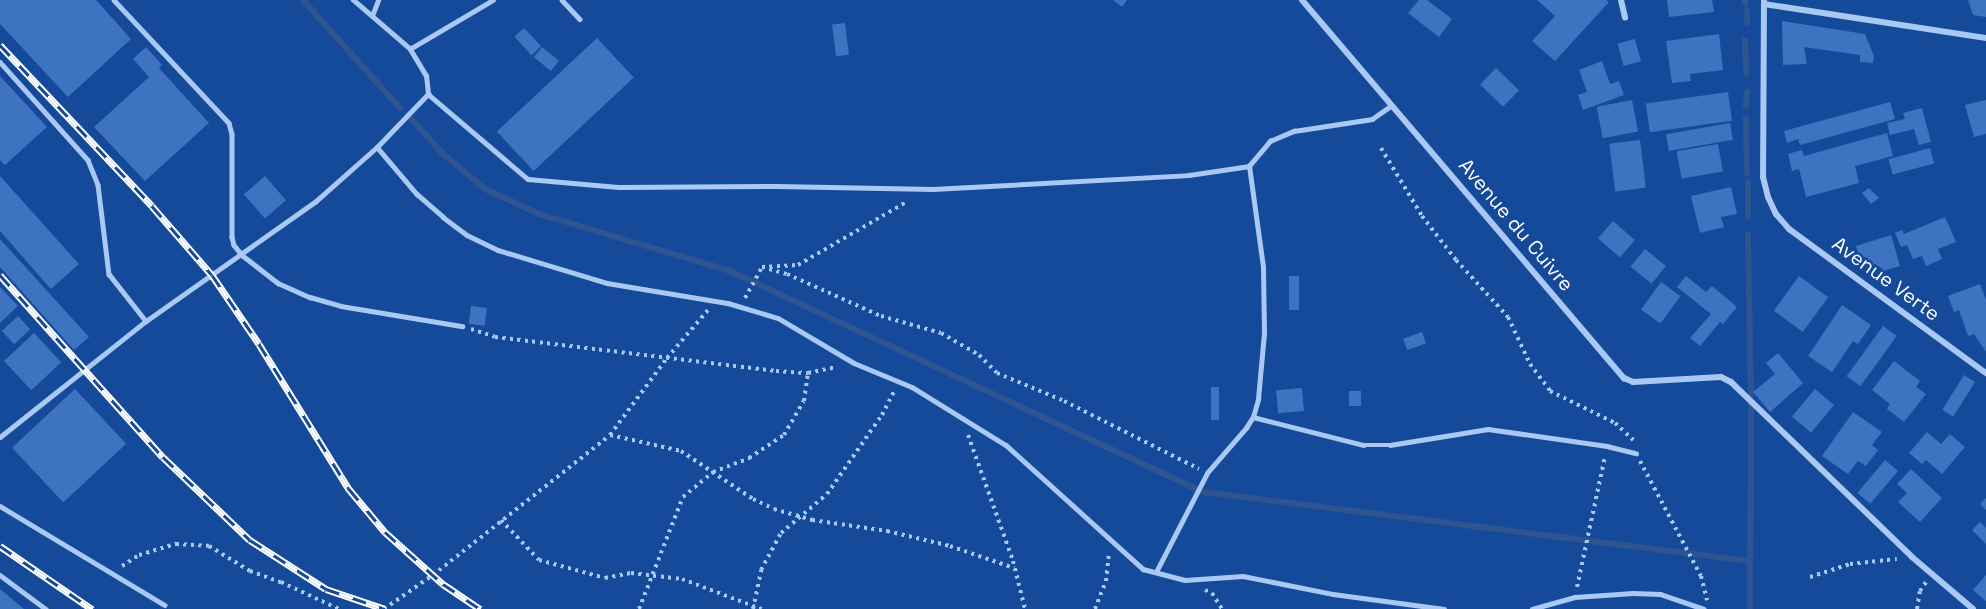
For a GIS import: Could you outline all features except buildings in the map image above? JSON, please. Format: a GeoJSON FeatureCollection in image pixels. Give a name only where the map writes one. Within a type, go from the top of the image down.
{"type":"FeatureCollection","features":[{"type":"Feature","properties":{"kind":"street","name":"Avenue du Cuivre"},"geometry":{"type":"LineString","coordinates":[[1302,0],[1624,378],[1633,382],[1721,378],[1731,382],[1912,557],[1973,609]]}},
{"type":"Feature","properties":{"kind":"street"},"geometry":{"type":"LineString","coordinates":[[1621,0],[1625,18]]}},
{"type":"Feature","properties":{"kind":"street"},"geometry":{"type":"LineString","coordinates":[[1764,2],[1986,38]]}},
{"type":"Feature","properties":{"kind":"street","name":"Avenue Verte"},"geometry":{"type":"LineString","coordinates":[[1764,2],[1763,177],[1772,207],[1789,229],[1986,373]]}},
{"type":"Feature","properties":{"kind":"lane"},"geometry":{"type":"LineString","coordinates":[[114,0],[229,123],[232,134],[232,237],[234,245],[242,255],[278,283],[310,297],[341,306],[462,326]]}},
{"type":"Feature","properties":{"kind":"lane"},"geometry":{"type":"LineString","coordinates":[[353,0],[410,49],[426,76],[428,94],[528,179],[618,187],[777,186],[933,189],[1189,175],[1249,166],[1270,141],[1286,135],[1372,119],[1392,105]]}},
{"type":"Feature","properties":{"kind":"lane"},"geometry":{"type":"LineString","coordinates":[[372,16],[378,0]]}},
{"type":"Feature","properties":{"kind":"lane"},"geometry":{"type":"LineString","coordinates":[[410,49],[493,0]]}},
{"type":"Feature","properties":{"kind":"lane"},"geometry":{"type":"LineString","coordinates":[[562,0],[580,19]]}},
{"type":"Feature","properties":{"kind":"lane"},"geometry":{"type":"LineString","coordinates":[[0,62],[88,160],[98,185],[109,274],[146,321]]}},
{"type":"Feature","properties":{"kind":"lane"},"geometry":{"type":"LineString","coordinates":[[0,437],[146,321],[315,202],[377,147],[428,94]]}},
{"type":"Feature","properties":{"kind":"lane"},"geometry":{"type":"LineString","coordinates":[[377,147],[404,180],[443,217],[467,235],[498,250],[607,283],[716,301],[778,318],[854,363],[899,382],[956,413],[1006,446],[1143,569],[1185,580],[1243,576],[1333,594],[1444,609]]}},
{"type":"Feature","properties":{"kind":"lane"},"geometry":{"type":"LineString","coordinates":[[1156,572],[1207,473],[1253,417],[1258,399],[1264,333],[1263,267],[1249,166]]}},
{"type":"Feature","properties":{"kind":"lane"},"geometry":{"type":"LineString","coordinates":[[1253,417],[1365,445],[1390,445],[1488,429],[1607,446],[1636,453]]}},
{"type":"Feature","properties":{"kind":"lane"},"geometry":{"type":"LineString","coordinates":[[0,506],[165,605]]}},
{"type":"Feature","properties":{"kind":"lane"},"geometry":{"type":"LineString","coordinates":[[0,574],[46,609]]}},
{"type":"Feature","properties":{"kind":"lane"},"geometry":{"type":"LineString","coordinates":[[1532,609],[1604,592],[1660,594],[1704,609]]}},
{"type":"Feature","properties":{"kind":"path"},"geometry":{"type":"LineString","coordinates":[[1381,148],[1422,216],[1456,260],[1508,317],[1530,364],[1550,391],[1616,423],[1634,442],[1636,453],[1664,510],[1701,576],[1710,609]]}},
{"type":"Feature","properties":{"kind":"path"},"geometry":{"type":"LineString","coordinates":[[762,267],[798,265],[886,212],[933,189]]}},
{"type":"Feature","properties":{"kind":"path"},"geometry":{"type":"LineString","coordinates":[[741,307],[762,267]]}},
{"type":"Feature","properties":{"kind":"path"},"geometry":{"type":"LineString","coordinates":[[762,267],[787,274],[881,316],[941,333],[979,355],[997,373],[1064,401],[1207,473]]}},
{"type":"Feature","properties":{"kind":"path"},"geometry":{"type":"LineString","coordinates":[[384,609],[433,575],[610,435],[667,358],[716,301]]}},
{"type":"Feature","properties":{"kind":"path"},"geometry":{"type":"LineString","coordinates":[[462,326],[495,337],[808,374],[854,363]]}},
{"type":"Feature","properties":{"kind":"path"},"geometry":{"type":"LineString","coordinates":[[639,609],[683,497],[713,472],[749,458],[784,435],[804,401],[808,374]]}},
{"type":"Feature","properties":{"kind":"path"},"geometry":{"type":"LineString","coordinates":[[753,608],[761,570],[781,533],[827,494],[882,415],[899,382]]}},
{"type":"Feature","properties":{"kind":"path"},"geometry":{"type":"LineString","coordinates":[[956,413],[965,427],[1014,568],[1025,609]]}},
{"type":"Feature","properties":{"kind":"path"},"geometry":{"type":"LineString","coordinates":[[610,435],[681,452],[753,499],[774,509],[950,546],[1014,568]]}},
{"type":"Feature","properties":{"kind":"path"},"geometry":{"type":"LineString","coordinates":[[1575,597],[1607,446]]}},
{"type":"Feature","properties":{"kind":"path"},"geometry":{"type":"LineString","coordinates":[[501,520],[539,560],[605,578],[631,573],[682,579],[753,608],[761,609]]}},
{"type":"Feature","properties":{"kind":"path"},"geometry":{"type":"LineString","coordinates":[[1095,609],[1106,581],[1108,537]]}},
{"type":"Feature","properties":{"kind":"path"},"geometry":{"type":"LineString","coordinates":[[111,573],[139,555],[176,544],[209,546],[250,571],[281,582],[339,609]]}},
{"type":"Feature","properties":{"kind":"path"},"geometry":{"type":"LineString","coordinates":[[1810,577],[1850,564],[1912,557]]}},
{"type":"Feature","properties":{"kind":"path"},"geometry":{"type":"LineString","coordinates":[[1917,609],[1920,591],[1931,574]]}},
{"type":"Feature","properties":{"kind":"path"},"geometry":{"type":"LineString","coordinates":[[1185,580],[1212,593],[1222,609]]}},
{"type":"Feature","properties":{"kind":"waterway"},"geometry":{"type":"LineString","coordinates":[[303,0],[400,108]]}},
{"type":"Feature","properties":{"kind":"waterway"},"geometry":{"type":"LineString","coordinates":[[1747,10],[1747,23]]}},
{"type":"Feature","properties":{"kind":"waterway"},"geometry":{"type":"LineString","coordinates":[[1745,40],[1746,74]]}},
{"type":"Feature","properties":{"kind":"waterway"},"geometry":{"type":"LineString","coordinates":[[1746,106],[1747,92]]}},
{"type":"Feature","properties":{"kind":"waterway"},"geometry":{"type":"LineString","coordinates":[[408,115],[441,152],[485,189],[539,214],[730,271],[1203,492],[1750,561]]}},
{"type":"Feature","properties":{"kind":"waterway"},"geometry":{"type":"LineString","coordinates":[[1746,118],[1747,173]]}},
{"type":"Feature","properties":{"kind":"waterway"},"geometry":{"type":"LineString","coordinates":[[1748,182],[1748,217]]}},
{"type":"Feature","properties":{"kind":"waterway"},"geometry":{"type":"LineString","coordinates":[[1748,234],[1751,414],[1750,609]]}},
{"type":"Feature","properties":{"kind":"railway"},"geometry":{"type":"LineString","coordinates":[[0,45],[152,206],[212,275],[259,344],[349,489],[385,532],[443,584],[480,609]]}},
{"type":"Feature","properties":{"kind":"railway"},"geometry":{"type":"LineString","coordinates":[[0,275],[163,457],[250,540],[326,589],[385,609]]}},
{"type":"Feature","properties":{"kind":"railway"},"geometry":{"type":"LineString","coordinates":[[0,546],[92,609]]}}]}
